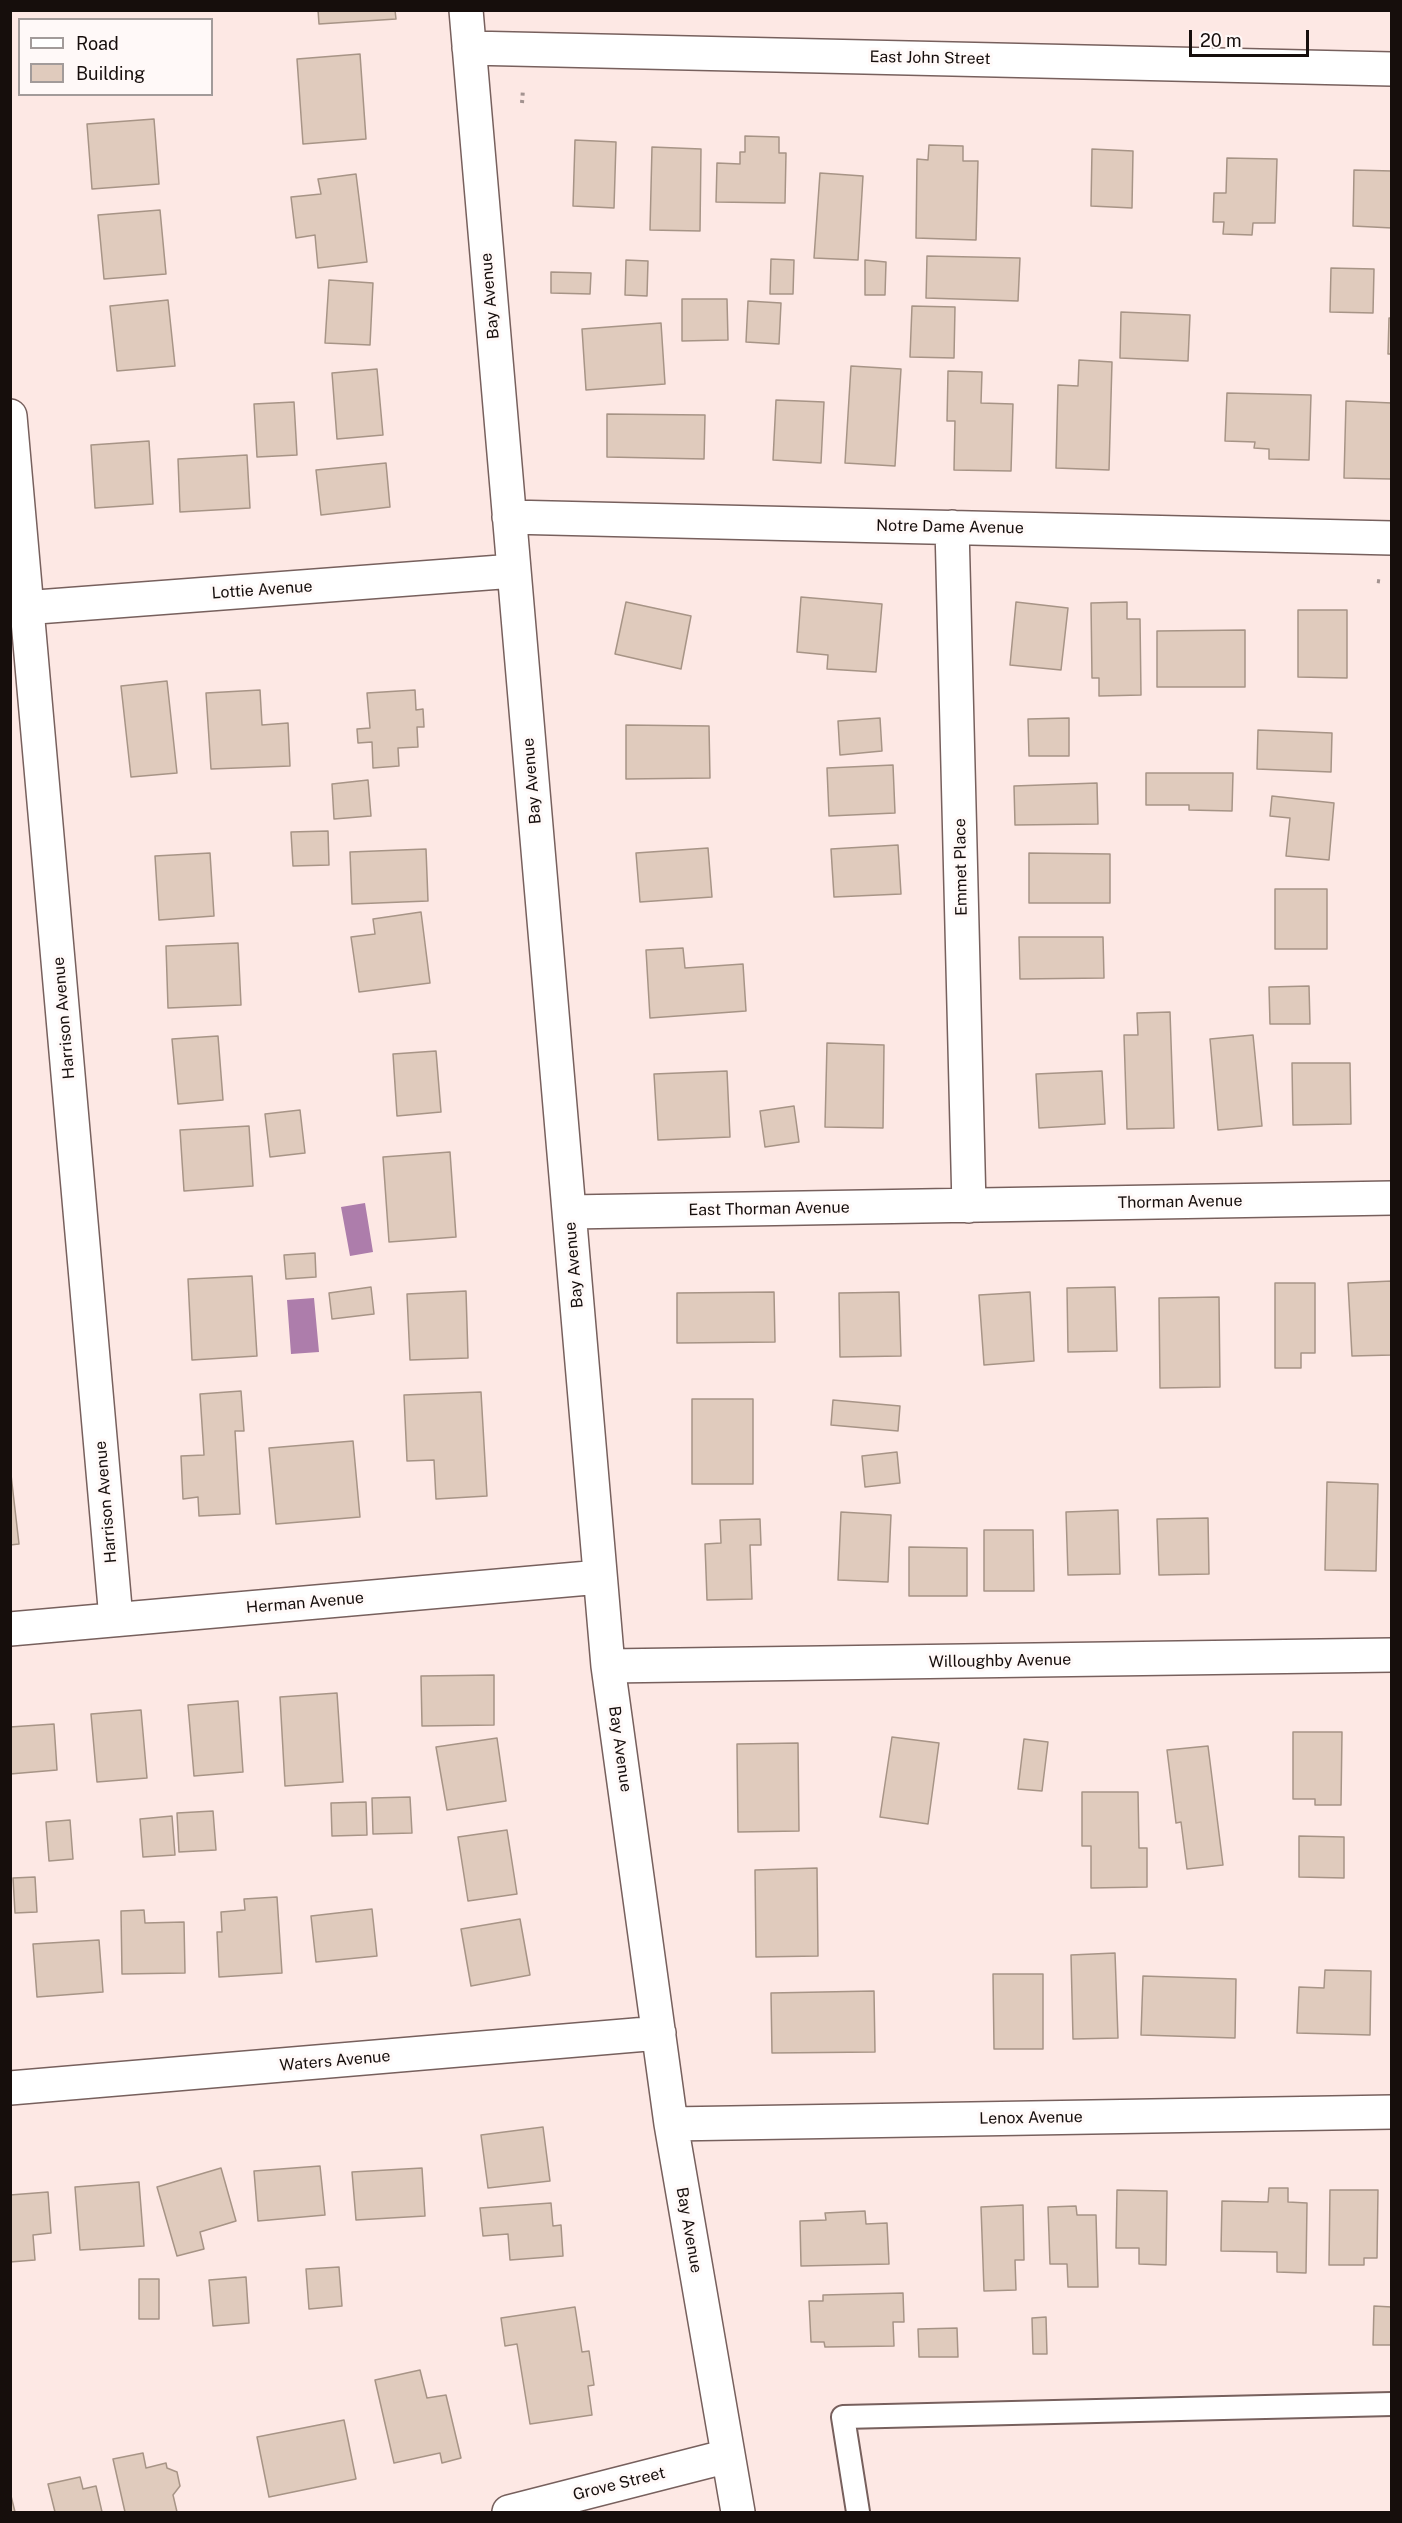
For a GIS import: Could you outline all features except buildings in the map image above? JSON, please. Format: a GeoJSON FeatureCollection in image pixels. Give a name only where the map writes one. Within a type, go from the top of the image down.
{"type":"FeatureCollection","features":[{"type":"Feature","properties":{"kind":"street","name":"Bay Avenue"},"geometry":{"type":"LineString","coordinates":[[466,10],[608,1666],[671,2124],[738,2512]]}},
{"type":"Feature","properties":{"kind":"street","name":"East John Street"},"geometry":{"type":"LineString","coordinates":[[469,48],[1392,69]]}},
{"type":"Feature","properties":{"kind":"street","name":"Harrison Avenue"},"geometry":{"type":"LineString","coordinates":[[10,416],[20,609],[116,1619]]}},
{"type":"Feature","properties":{"kind":"street","name":"Notre Dame Avenue"},"geometry":{"type":"LineString","coordinates":[[509,517],[1392,538]]}},
{"type":"Feature","properties":{"kind":"street","name":"Emmet Place"},"geometry":{"type":"LineString","coordinates":[[952,527],[969,1206]]}},
{"type":"Feature","properties":{"kind":"street","name":"Lottie Avenue"},"geometry":{"type":"LineString","coordinates":[[20,609],[514,571]]}},
{"type":"Feature","properties":{"kind":"street","name":"Thorman Avenue"},"geometry":{"type":"LineString","coordinates":[[969,1206],[1392,1198]]}},
{"type":"Feature","properties":{"kind":"street","name":"East Thorman Avenue"},"geometry":{"type":"LineString","coordinates":[[569,1212],[969,1206]]}},
{"type":"Feature","properties":{"kind":"street","name":"Herman Avenue"},"geometry":{"type":"LineString","coordinates":[[10,1629],[600,1577]]}},
{"type":"Feature","properties":{"kind":"street","name":"Willoughby Avenue"},"geometry":{"type":"LineString","coordinates":[[608,1666],[1392,1655]]}},
{"type":"Feature","properties":{"kind":"street","name":"Waters Avenue"},"geometry":{"type":"LineString","coordinates":[[10,2088],[659,2033]]}},
{"type":"Feature","properties":{"kind":"street","name":"Lenox Avenue"},"geometry":{"type":"LineString","coordinates":[[671,2124],[1392,2112]]}},
{"type":"Feature","properties":{"kind":"street","name":"Grove Street"},"geometry":{"type":"LineString","coordinates":[[509,2512],[728,2456]]}},
{"type":"Feature","properties":{"kind":"lane"},"geometry":{"type":"LineString","coordinates":[[858,2512],[843,2417],[1392,2404]]}},
{"type":"Feature","properties":{"kind":"path"},"geometry":{"type":"LineString","coordinates":[[522,103],[523,89]]}},
{"type":"Feature","properties":{"kind":"path"},"geometry":{"type":"LineString","coordinates":[[1377,581],[1384,582]]}},
{"type":"Feature","properties":{"kind":"shaded area"},"geometry":{"type":"Polygon","coordinates":[[[365,1203],[373,1252],[350,1256],[341,1207],[365,1203]]]}},
{"type":"Feature","properties":{"kind":"shaded area"},"geometry":{"type":"Polygon","coordinates":[[[314,1298],[319,1352],[291,1354],[287,1300],[314,1298]]]}}]}
